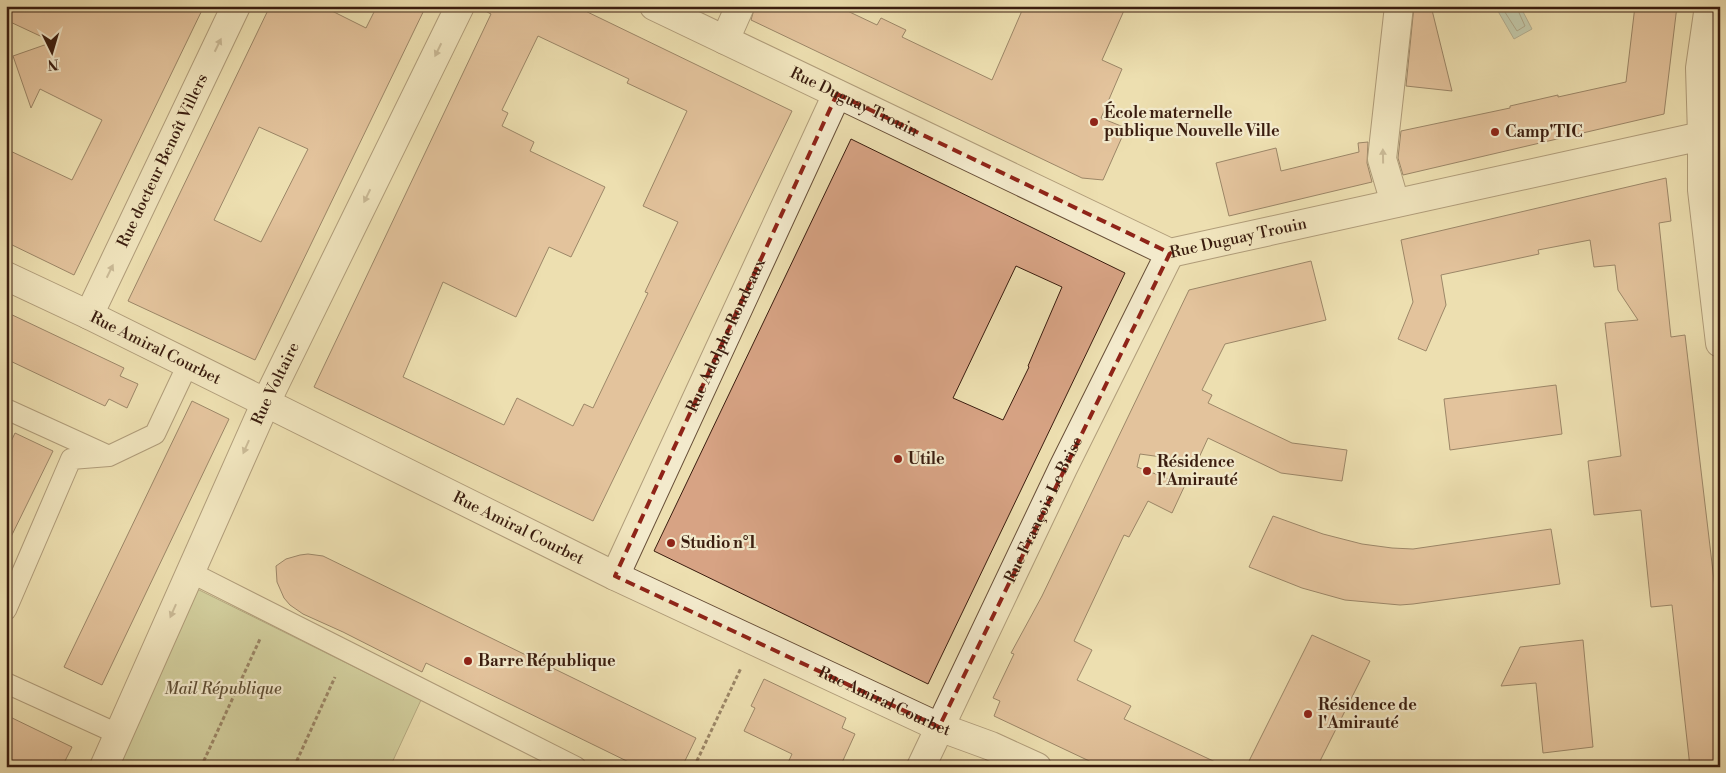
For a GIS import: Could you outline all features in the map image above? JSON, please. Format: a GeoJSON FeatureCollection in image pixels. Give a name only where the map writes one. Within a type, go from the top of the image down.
{"type":"FeatureCollection","features":[{"type":"Feature","properties":{"kind":"street","name":"Rue docteur Benoît Villers"},"geometry":{"type":"LineString","coordinates":[[89,315],[236,6]]}},
{"type":"Feature","properties":{"kind":"street","name":"Rue Voltaire"},"geometry":{"type":"LineString","coordinates":[[104,767],[266,402],[460,6]]}},
{"type":"Feature","properties":{"kind":"street","name":"Rue Duguay Trouin"},"geometry":{"type":"LineString","coordinates":[[654,6],[1170,253],[1711,133]]}},
{"type":"Feature","properties":{"kind":"street"},"geometry":{"type":"LineString","coordinates":[[725,40],[740,6]]}},
{"type":"Feature","properties":{"kind":"street"},"geometry":{"type":"LineString","coordinates":[[1395,203],[1382,159],[1399,6]]}},
{"type":"Feature","properties":{"kind":"street"},"geometry":{"type":"LineString","coordinates":[[1709,6],[1700,68],[1711,133],[1702,190],[1720,343]]}},
{"type":"Feature","properties":{"kind":"street","name":"Rue Adolphe Rondeaux"},"geometry":{"type":"LineString","coordinates":[[615,576],[837,94]]}},
{"type":"Feature","properties":{"kind":"street","name":"Rue François Le Brise"},"geometry":{"type":"LineString","coordinates":[[921,767],[1063,468],[1170,253]]}},
{"type":"Feature","properties":{"kind":"street","name":"Rue Amiral Courbet"},"geometry":{"type":"LineString","coordinates":[[6,276],[266,402],[615,576],[940,727],[991,746],[1037,767]]}},
{"type":"Feature","properties":{"kind":"lane"},"geometry":{"type":"LineString","coordinates":[[6,610],[71,459],[108,456],[155,434],[188,364]]}},
{"type":"Feature","properties":{"kind":"lane"},"geometry":{"type":"LineString","coordinates":[[6,409],[108,456]]}},
{"type":"Feature","properties":{"kind":"lane"},"geometry":{"type":"LineString","coordinates":[[190,572],[576,767]]}},
{"type":"Feature","properties":{"kind":"lane"},"geometry":{"type":"LineString","coordinates":[[6,683],[118,734]]}},
{"type":"Feature","properties":{"kind":"path"},"geometry":{"type":"LineString","coordinates":[[201,767],[272,613]]}},
{"type":"Feature","properties":{"kind":"path"},"geometry":{"type":"LineString","coordinates":[[694,767],[754,641]]}},
{"type":"Feature","properties":{"kind":"path"},"geometry":{"type":"LineString","coordinates":[[294,767],[347,651]]}},
{"type":"Feature","properties":{"kind":"highlighted area"},"geometry":{"type":"Polygon","coordinates":[[[837,94],[1170,253],[939,727],[615,576],[837,94]]]}},
{"type":"Feature","properties":{"kind":"green space","name":"Mail République"},"geometry":{"type":"Polygon","coordinates":[[[185,583],[421,700],[390,767],[104,767],[185,583]]]}},
{"type":"Feature","properties":{"kind":"water"},"geometry":{"type":"Polygon","coordinates":[[[1495,6],[1520,6],[1532,29],[1514,39],[1495,6]]]}},
{"type":"Feature","properties":{"kind":"building"},"geometry":{"type":"Polygon","coordinates":[[[6,6],[204,6],[74,275],[6,242],[6,149],[72,180],[102,120],[40,89],[31,108],[13,56],[53,42],[6,20],[6,6]]]}},
{"type":"Feature","properties":{"kind":"building"},"geometry":{"type":"Polygon","coordinates":[[[270,6],[322,6],[366,28],[377,6],[426,6],[255,360],[128,301],[270,6]],[[259,127],[214,220],[261,242],[308,149],[259,127]]]}},
{"type":"Feature","properties":{"kind":"building"},"geometry":{"type":"Polygon","coordinates":[[[476,6],[575,6],[792,111],[593,521],[314,387],[491,14],[476,6]],[[538,36],[502,110],[508,113],[502,126],[534,142],[530,151],[605,187],[571,257],[549,247],[516,317],[443,282],[403,377],[504,425],[517,398],[573,426],[584,404],[593,408],[648,293],[645,292],[678,222],[643,206],[687,111],[627,83],[629,79],[538,36]]]}},
{"type":"Feature","properties":{"kind":"building"},"geometry":{"type":"Polygon","coordinates":[[[755,6],[837,6],[877,25],[881,18],[906,30],[902,37],[992,80],[1024,6],[1126,6],[1102,60],[1122,69],[1101,118],[1126,128],[1103,180],[1082,178],[751,20],[755,6]]]}},
{"type":"Feature","properties":{"kind":"building"},"geometry":{"type":"Polygon","coordinates":[[[1414,6],[1431,6],[1452,91],[1406,86],[1414,6]]]}},
{"type":"Feature","properties":{"kind":"building"},"geometry":{"type":"Polygon","coordinates":[[[1635,6],[1677,6],[1664,114],[1403,175],[1398,158],[1401,131],[1510,108],[1510,106],[1558,95],[1558,97],[1626,82],[1635,6]]]}},
{"type":"Feature","properties":{"kind":"building"},"geometry":{"type":"Polygon","coordinates":[[[851,139],[1125,273],[928,684],[654,551],[851,139]],[[1016,266],[953,398],[1003,420],[1029,367],[1062,287],[1016,266]]]}},
{"type":"Feature","properties":{"kind":"building"},"geometry":{"type":"Polygon","coordinates":[[[1368,142],[1367,163],[1372,182],[1229,216],[1216,163],[1276,148],[1281,171],[1359,152],[1358,143],[1368,142]]]}},
{"type":"Feature","properties":{"kind":"building"},"geometry":{"type":"Polygon","coordinates":[[[1666,178],[1671,221],[1659,223],[1671,337],[1685,335],[1720,631],[1720,767],[1690,767],[1672,605],[1651,607],[1641,510],[1594,515],[1588,461],[1621,456],[1605,323],[1638,320],[1618,290],[1615,265],[1594,267],[1590,240],[1538,250],[1539,254],[1441,275],[1446,305],[1426,351],[1398,339],[1413,302],[1401,240],[1666,178]]]}},
{"type":"Feature","properties":{"kind":"building"},"geometry":{"type":"Polygon","coordinates":[[[1311,261],[1326,320],[1225,344],[1202,390],[1212,395],[1208,403],[1292,443],[1347,450],[1342,481],[1281,473],[1208,438],[1197,462],[1140,454],[1137,467],[1185,485],[1172,513],[1148,501],[1129,537],[1124,535],[1074,641],[1092,650],[1077,680],[1131,706],[1124,719],[1226,767],[1102,767],[994,716],[1000,701],[993,698],[1014,654],[1011,653],[1042,596],[1189,290],[1311,261]]]}},
{"type":"Feature","properties":{"kind":"building"},"geometry":{"type":"Polygon","coordinates":[[[6,312],[124,368],[120,376],[138,384],[127,408],[109,399],[105,406],[6,359],[6,312]]]}},
{"type":"Feature","properties":{"kind":"building"},"geometry":{"type":"Polygon","coordinates":[[[1556,385],[1562,434],[1450,450],[1444,399],[1556,385]]]}},
{"type":"Feature","properties":{"kind":"building"},"geometry":{"type":"Polygon","coordinates":[[[192,401],[229,419],[102,685],[64,667],[192,401]]]}},
{"type":"Feature","properties":{"kind":"building"},"geometry":{"type":"Polygon","coordinates":[[[15,433],[53,451],[6,547],[6,452],[15,433]]]}},
{"type":"Feature","properties":{"kind":"building"},"geometry":{"type":"Polygon","coordinates":[[[1273,516],[1323,534],[1362,544],[1413,549],[1551,529],[1560,584],[1400,605],[1345,600],[1302,588],[1249,567],[1273,516]]]}},
{"type":"Feature","properties":{"kind":"building","name":"Barre République"},"geometry":{"type":"Polygon","coordinates":[[[308,554],[323,556],[696,738],[682,767],[639,767],[426,663],[422,672],[303,614],[284,598],[277,582],[276,566],[286,559],[308,554]]]}},
{"type":"Feature","properties":{"kind":"building","name":"Résidence de l'Amirauté"},"geometry":{"type":"Polygon","coordinates":[[[1312,635],[1370,661],[1317,767],[1246,767],[1312,635]]]}},
{"type":"Feature","properties":{"kind":"building"},"geometry":{"type":"Polygon","coordinates":[[[1583,640],[1593,747],[1543,753],[1536,683],[1501,686],[1520,647],[1583,640]]]}},
{"type":"Feature","properties":{"kind":"building"},"geometry":{"type":"Polygon","coordinates":[[[764,679],[846,718],[842,728],[855,734],[840,767],[786,767],[792,754],[744,731],[755,708],[751,706],[764,679]]]}},
{"type":"Feature","properties":{"kind":"building"},"geometry":{"type":"Polygon","coordinates":[[[6,715],[72,747],[62,767],[16,767],[6,762],[6,715]]]}},
{"type":"Feature","properties":{"kind":"place","name":"École maternelle publique Nouvelle Ville"},"geometry":{"type":"Point","coordinates":[1094,122]}},
{"type":"Feature","properties":{"kind":"place","name":"Camp'TIC"},"geometry":{"type":"Point","coordinates":[1495,132]}},
{"type":"Feature","properties":{"kind":"place","name":"Utile"},"geometry":{"type":"Point","coordinates":[898,459]}},
{"type":"Feature","properties":{"kind":"place","name":"Résidence l'Amirauté"},"geometry":{"type":"Point","coordinates":[1147,471]}},
{"type":"Feature","properties":{"kind":"place","name":"Studio n°1"},"geometry":{"type":"Point","coordinates":[671,543]}},
{"type":"Feature","properties":{"kind":"place","name":"Barre République"},"geometry":{"type":"Point","coordinates":[468,661]}},
{"type":"Feature","properties":{"kind":"place","name":"Résidence de l'Amirauté"},"geometry":{"type":"Point","coordinates":[1308,714]}}]}
